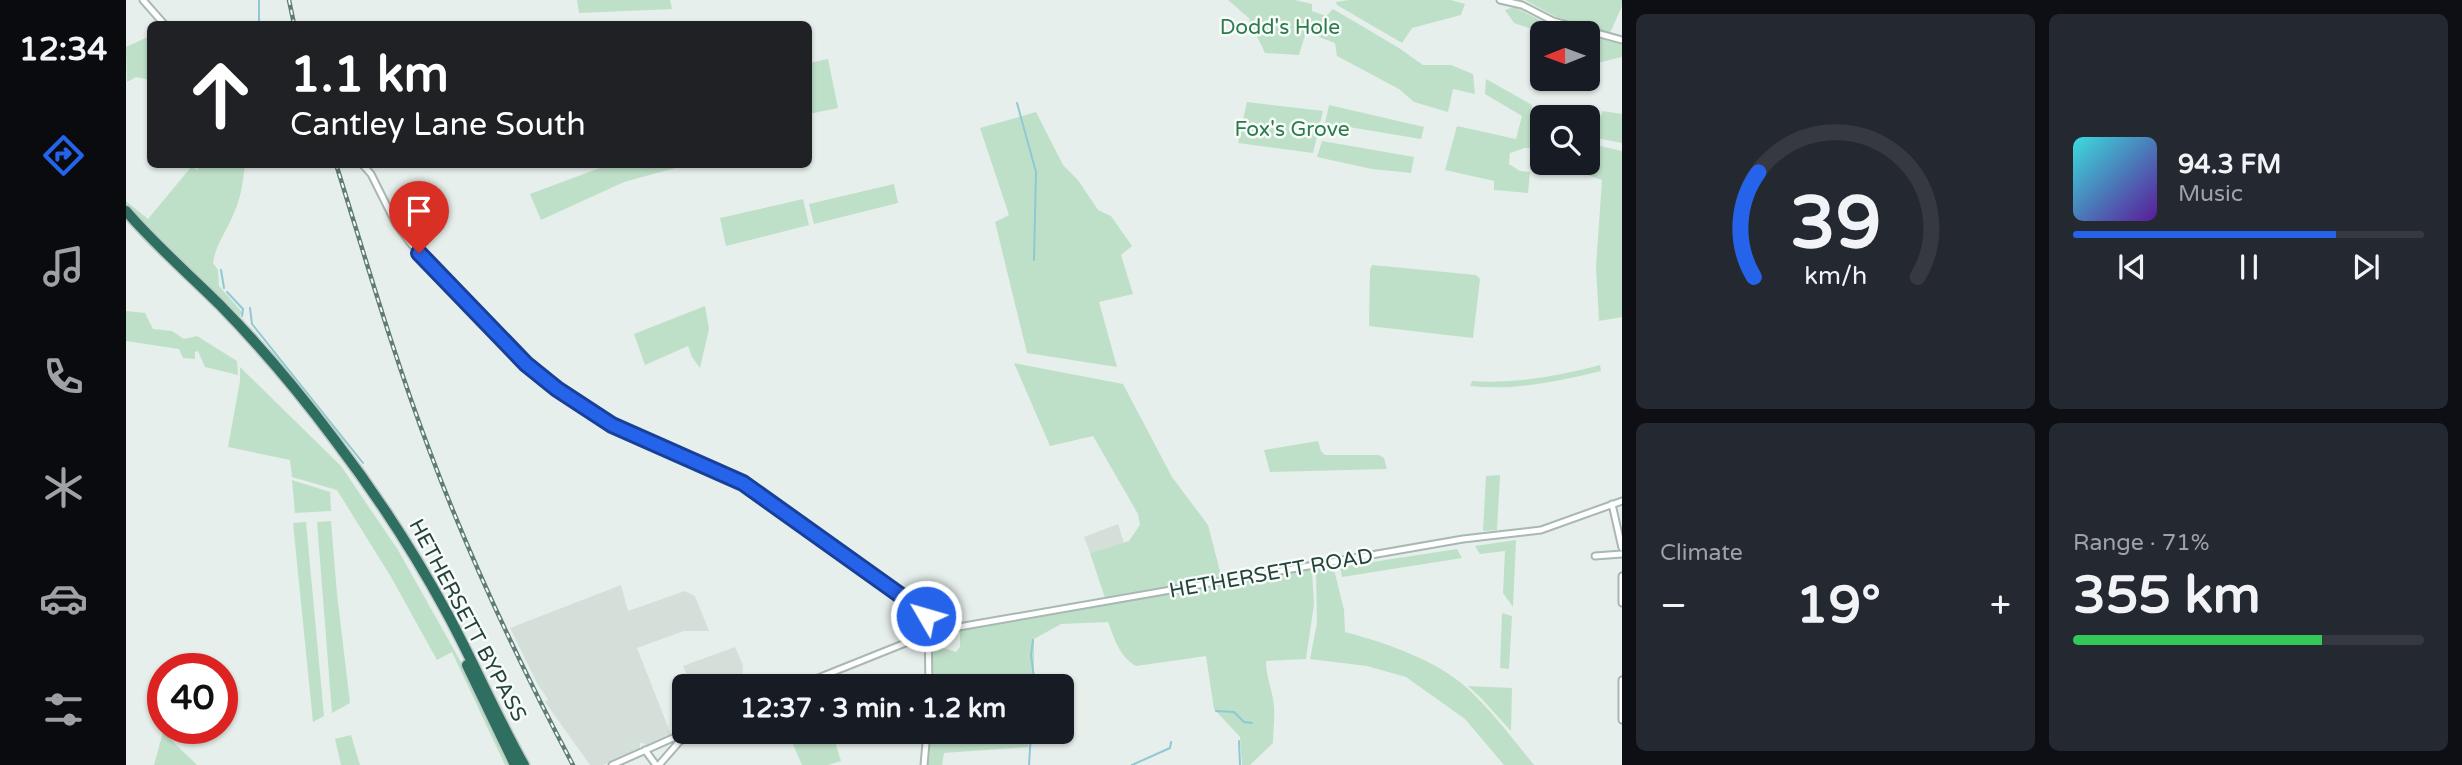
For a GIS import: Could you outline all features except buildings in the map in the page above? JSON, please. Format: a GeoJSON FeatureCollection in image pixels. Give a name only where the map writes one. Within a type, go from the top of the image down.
{"type":"FeatureCollection","features":[{"type":"Feature","properties":{"kind":"highway","name":"HETHERSETT BYPASS"},"geometry":{"type":"LineString","coordinates":[[126,211],[255,341],[362,477],[435,591],[524,765]]}},
{"type":"Feature","properties":{"kind":"highway","name":"HETHERSETT BYPASS"},"geometry":{"type":"LineString","coordinates":[[126,217],[220,310],[304,409],[357,479],[431,596],[515,765]]}},
{"type":"Feature","properties":{"kind":"street"},"geometry":{"type":"LineString","coordinates":[[143,0],[161,21]]}},
{"type":"Feature","properties":{"kind":"street"},"geometry":{"type":"LineString","coordinates":[[1500,0],[1522,5],[1553,21],[1622,40]]}},
{"type":"Feature","properties":{"kind":"street"},"geometry":{"type":"LineString","coordinates":[[366,168],[403,233],[526,364],[580,404],[629,433],[743,483],[947,629]]}},
{"type":"Feature","properties":{"kind":"street","name":"HETHERSETT ROAD"},"geometry":{"type":"LineString","coordinates":[[829,674],[947,629],[1463,539],[1536,531],[1622,501]]}},
{"type":"Feature","properties":{"kind":"street"},"geometry":{"type":"LineString","coordinates":[[1612,504],[1622,548]]}},
{"type":"Feature","properties":{"kind":"street"},"geometry":{"type":"LineString","coordinates":[[1595,556],[1622,554]]}},
{"type":"Feature","properties":{"kind":"street"},"geometry":{"type":"LineString","coordinates":[[1622,576],[1622,603]]}},
{"type":"Feature","properties":{"kind":"street"},"geometry":{"type":"LineString","coordinates":[[925,614],[929,674]]}},
{"type":"Feature","properties":{"kind":"street"},"geometry":{"type":"LineString","coordinates":[[1622,680],[1622,720]]}},
{"type":"Feature","properties":{"kind":"street"},"geometry":{"type":"LineString","coordinates":[[612,765],[672,738]]}},
{"type":"Feature","properties":{"kind":"street"},"geometry":{"type":"LineString","coordinates":[[645,750],[651,761],[658,765],[678,744]]}},
{"type":"Feature","properties":{"kind":"street"},"geometry":{"type":"LineString","coordinates":[[924,765],[927,744]]}},
{"type":"Feature","properties":{"kind":"shaded area"},"geometry":{"type":"Polygon","coordinates":[[[1118,524],[1124,543],[1090,553],[1084,537],[1118,524]]]}},
{"type":"Feature","properties":{"kind":"shaded area"},"geometry":{"type":"Polygon","coordinates":[[[621,585],[628,611],[685,591],[695,596],[709,631],[684,631],[637,648],[672,737],[646,746],[640,743],[640,749],[603,765],[590,765],[545,702],[548,699],[538,685],[510,628],[621,585]]]}},
{"type":"Feature","properties":{"kind":"shaded area"},"geometry":{"type":"Polygon","coordinates":[[[735,647],[743,665],[742,674],[686,674],[683,666],[735,647]]]}},
{"type":"Feature","properties":{"kind":"green space"},"geometry":{"type":"Polygon","coordinates":[[[577,0],[670,0],[672,9],[579,13],[577,0]]]}},
{"type":"Feature","properties":{"kind":"green space","name":"Dodd's Hole"},"geometry":{"type":"Polygon","coordinates":[[[1228,0],[1295,0],[1312,4],[1312,11],[1326,16],[1333,9],[1423,65],[1451,65],[1473,74],[1475,94],[1453,89],[1448,112],[1414,102],[1399,89],[1337,56],[1335,43],[1306,32],[1299,55],[1265,53],[1253,28],[1248,27],[1250,19],[1228,0]]]}},
{"type":"Feature","properties":{"kind":"green space"},"geometry":{"type":"Polygon","coordinates":[[[1451,0],[1465,4],[1461,15],[1412,28],[1402,43],[1336,2],[1451,0]]]}},
{"type":"Feature","properties":{"kind":"green space"},"geometry":{"type":"Polygon","coordinates":[[[1525,0],[1622,0],[1610,33],[1600,30],[1600,21],[1568,21],[1525,0]]]}},
{"type":"Feature","properties":{"kind":"green space"},"geometry":{"type":"Polygon","coordinates":[[[1514,7],[1542,21],[1530,21],[1530,28],[1514,23],[1505,10],[1514,7]]]}},
{"type":"Feature","properties":{"kind":"green space"},"geometry":{"type":"Polygon","coordinates":[[[147,37],[147,79],[136,77],[127,82],[126,47],[147,37]]]}},
{"type":"Feature","properties":{"kind":"green space"},"geometry":{"type":"Polygon","coordinates":[[[1600,38],[1622,43],[1622,57],[1601,62],[1600,38]]]}},
{"type":"Feature","properties":{"kind":"green space"},"geometry":{"type":"Polygon","coordinates":[[[828,59],[838,108],[812,113],[812,62],[828,59]]]}},
{"type":"Feature","properties":{"kind":"green space"},"geometry":{"type":"Polygon","coordinates":[[[1486,79],[1532,105],[1530,148],[1510,153],[1509,164],[1520,171],[1530,172],[1528,193],[1494,190],[1494,181],[1445,170],[1457,126],[1516,139],[1522,116],[1485,94],[1486,79]]]}},
{"type":"Feature","properties":{"kind":"green space","name":"Fox's Grove"},"geometry":{"type":"Polygon","coordinates":[[[1247,102],[1323,111],[1313,153],[1238,143],[1247,102]]]}},
{"type":"Feature","properties":{"kind":"green space","name":"Fox's Grove"},"geometry":{"type":"Polygon","coordinates":[[[1329,105],[1424,127],[1421,139],[1325,123],[1329,105]]]}},
{"type":"Feature","properties":{"kind":"green space"},"geometry":{"type":"Polygon","coordinates":[[[1603,111],[1622,114],[1622,143],[1600,139],[1600,118],[1603,111]]]}},
{"type":"Feature","properties":{"kind":"green space"},"geometry":{"type":"Polygon","coordinates":[[[1036,112],[1063,165],[1078,180],[1098,210],[1111,216],[1132,246],[1121,255],[1133,294],[1099,302],[1117,367],[1027,353],[995,222],[1009,215],[980,128],[1036,112]]]}},
{"type":"Feature","properties":{"kind":"green space","name":"Fox's Grove"},"geometry":{"type":"Polygon","coordinates":[[[1322,141],[1414,157],[1411,173],[1372,169],[1317,157],[1322,141]]]}},
{"type":"Feature","properties":{"kind":"green space"},"geometry":{"type":"Polygon","coordinates":[[[1600,146],[1622,151],[1622,317],[1599,321],[1596,267],[1602,180],[1588,175],[1600,175],[1600,146]]]}},
{"type":"Feature","properties":{"kind":"green space"},"geometry":{"type":"Polygon","coordinates":[[[190,168],[244,168],[238,201],[213,263],[218,270],[219,286],[242,312],[238,319],[126,213],[126,201],[148,219],[190,168]]]}},
{"type":"Feature","properties":{"kind":"green space"},"geometry":{"type":"Polygon","coordinates":[[[600,168],[675,168],[624,182],[541,220],[530,194],[600,168]]]}},
{"type":"Feature","properties":{"kind":"green space"},"geometry":{"type":"Polygon","coordinates":[[[894,184],[898,203],[814,224],[809,204],[894,184]]]}},
{"type":"Feature","properties":{"kind":"green space"},"geometry":{"type":"Polygon","coordinates":[[[803,199],[809,225],[726,246],[720,218],[803,199]]]}},
{"type":"Feature","properties":{"kind":"green space"},"geometry":{"type":"Polygon","coordinates":[[[1372,265],[1476,275],[1480,279],[1473,338],[1369,326],[1372,265]]]}},
{"type":"Feature","properties":{"kind":"green space"},"geometry":{"type":"Polygon","coordinates":[[[705,306],[709,329],[700,368],[688,346],[645,365],[634,334],[705,306]]]}},
{"type":"Feature","properties":{"kind":"green space"},"geometry":{"type":"Polygon","coordinates":[[[126,311],[145,313],[153,329],[172,331],[184,339],[197,336],[237,361],[238,375],[205,367],[198,351],[195,352],[195,359],[183,358],[179,349],[126,341],[126,311]]]}},
{"type":"Feature","properties":{"kind":"green space"},"geometry":{"type":"Polygon","coordinates":[[[1014,363],[1123,384],[1172,477],[1208,525],[1222,579],[1105,598],[1090,553],[1129,541],[1140,525],[1138,514],[1093,436],[1050,446],[1014,363]]]}},
{"type":"Feature","properties":{"kind":"green space"},"geometry":{"type":"Polygon","coordinates":[[[1600,365],[1601,371],[1553,381],[1520,386],[1470,386],[1472,381],[1536,378],[1600,365]]]}},
{"type":"Feature","properties":{"kind":"green space"},"geometry":{"type":"Polygon","coordinates":[[[240,367],[341,466],[398,550],[462,664],[510,765],[505,765],[452,652],[437,660],[391,577],[337,490],[292,477],[290,460],[228,447],[240,367]]]}},
{"type":"Feature","properties":{"kind":"green space"},"geometry":{"type":"Polygon","coordinates":[[[1318,441],[1325,455],[1379,455],[1384,458],[1387,469],[1270,472],[1264,450],[1318,441]]]}},
{"type":"Feature","properties":{"kind":"green space"},"geometry":{"type":"Polygon","coordinates":[[[1500,475],[1497,530],[1483,531],[1486,476],[1500,475]]]}},
{"type":"Feature","properties":{"kind":"green space"},"geometry":{"type":"Polygon","coordinates":[[[292,480],[330,492],[331,511],[295,513],[292,480]]]}},
{"type":"Feature","properties":{"kind":"green space"},"geometry":{"type":"Polygon","coordinates":[[[331,521],[350,703],[332,713],[317,522],[331,521]]]}},
{"type":"Feature","properties":{"kind":"green space"},"geometry":{"type":"Polygon","coordinates":[[[306,522],[324,716],[313,722],[293,523],[306,522]]]}},
{"type":"Feature","properties":{"kind":"green space"},"geometry":{"type":"Polygon","coordinates":[[[1516,540],[1513,607],[1503,593],[1505,551],[1480,554],[1475,546],[1516,540]]]}},
{"type":"Feature","properties":{"kind":"green space"},"geometry":{"type":"Polygon","coordinates":[[[1457,549],[1462,558],[1342,577],[1340,567],[1457,549]]]}},
{"type":"Feature","properties":{"kind":"green space"},"geometry":{"type":"Polygon","coordinates":[[[1333,565],[1344,610],[1345,632],[1409,653],[1454,678],[1485,706],[1534,765],[1504,765],[1465,719],[1406,677],[1367,666],[1310,659],[1317,623],[1316,571],[1318,567],[1333,565]]]}},
{"type":"Feature","properties":{"kind":"green space"},"geometry":{"type":"Polygon","coordinates":[[[1309,568],[1312,572],[1314,604],[1306,659],[1266,661],[1274,707],[1273,743],[1250,765],[1242,765],[1240,737],[1214,709],[1206,656],[1136,666],[1115,641],[1108,622],[1061,624],[1034,639],[1034,674],[932,674],[933,635],[939,633],[941,647],[956,652],[960,647],[960,633],[954,629],[1309,568]]]}},
{"type":"Feature","properties":{"kind":"green space"},"geometry":{"type":"Polygon","coordinates":[[[1502,613],[1512,616],[1509,669],[1500,668],[1502,613]]]}},
{"type":"Feature","properties":{"kind":"green space"},"geometry":{"type":"Polygon","coordinates":[[[1468,686],[1512,688],[1511,731],[1481,698],[1468,686]]]}},
{"type":"Feature","properties":{"kind":"green space"},"geometry":{"type":"Polygon","coordinates":[[[351,735],[360,765],[341,765],[335,739],[351,735]]]}},
{"type":"Feature","properties":{"kind":"green space"},"geometry":{"type":"Polygon","coordinates":[[[160,744],[175,744],[197,765],[154,765],[160,744]]]}},
{"type":"Feature","properties":{"kind":"green space"},"geometry":{"type":"Polygon","coordinates":[[[793,744],[836,744],[841,761],[828,765],[802,765],[793,744]]]}},
{"type":"Feature","properties":{"kind":"green space"},"geometry":{"type":"Polygon","coordinates":[[[929,744],[1028,744],[1028,747],[944,753],[942,765],[927,765],[929,744]]]}},
{"type":"Feature","properties":{"kind":"waterway"},"geometry":{"type":"LineString","coordinates":[[259,0],[259,21]]}},
{"type":"Feature","properties":{"kind":"waterway"},"geometry":{"type":"LineString","coordinates":[[1017,103],[1036,172],[1034,260]]}},
{"type":"Feature","properties":{"kind":"waterway"},"geometry":{"type":"LineString","coordinates":[[221,270],[224,288]]}},
{"type":"Feature","properties":{"kind":"waterway"},"geometry":{"type":"LineString","coordinates":[[227,292],[243,309],[242,316]]}},
{"type":"Feature","properties":{"kind":"waterway"},"geometry":{"type":"LineString","coordinates":[[250,308],[252,324],[363,463]]}},
{"type":"Feature","properties":{"kind":"waterway"},"geometry":{"type":"LineString","coordinates":[[1033,640],[1031,655],[1033,674]]}},
{"type":"Feature","properties":{"kind":"waterway"},"geometry":{"type":"LineString","coordinates":[[1216,711],[1234,712],[1244,722],[1252,723]]}},
{"type":"Feature","properties":{"kind":"waterway"},"geometry":{"type":"LineString","coordinates":[[1239,741],[1240,765]]}},
{"type":"Feature","properties":{"kind":"waterway"},"geometry":{"type":"LineString","coordinates":[[1132,765],[1170,748],[1171,742]]}},
{"type":"Feature","properties":{"kind":"waterway"},"geometry":{"type":"LineString","coordinates":[[1029,765],[1030,744]]}},
{"type":"Feature","properties":{"kind":"railway"},"geometry":{"type":"LineString","coordinates":[[289,0],[293,21]]}},
{"type":"Feature","properties":{"kind":"railway"},"geometry":{"type":"LineString","coordinates":[[337,168],[404,380],[445,492],[496,610],[573,765]]}},
{"type":"Feature","properties":{"kind":"route"},"geometry":{"type":"LineString","coordinates":[[419,253],[526,364],[557,389],[612,425],[743,483],[926,616]]}}]}
